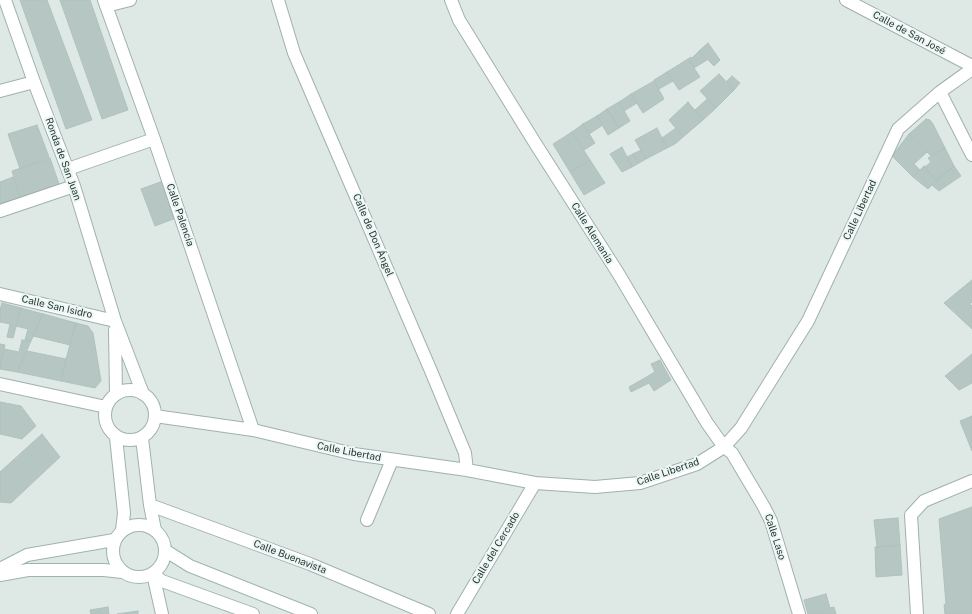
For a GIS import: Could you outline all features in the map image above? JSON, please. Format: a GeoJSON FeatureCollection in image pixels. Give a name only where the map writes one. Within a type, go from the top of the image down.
{"type":"FeatureCollection","features":[{"type":"Feature","properties":{"kind":"street","name":"Ronda de San Juan"},"geometry":{"type":"LineString","coordinates":[[5,0],[34,82],[74,186],[115,321],[143,394],[150,400],[154,408],[155,416]]}},
{"type":"Feature","properties":{"kind":"street"},"geometry":{"type":"LineString","coordinates":[[105,3],[130,0]]}},
{"type":"Feature","properties":{"kind":"street","name":"Calle de Don Ángel"},"geometry":{"type":"LineString","coordinates":[[278,0],[294,53],[431,371],[465,453],[467,470]]}},
{"type":"Feature","properties":{"kind":"street","name":"Calle Alemania"},"geometry":{"type":"LineString","coordinates":[[451,0],[459,20],[534,143],[618,273],[707,423],[724,447]]}},
{"type":"Feature","properties":{"kind":"street"},"geometry":{"type":"LineString","coordinates":[[459,0],[459,20]]}},
{"type":"Feature","properties":{"kind":"street","name":"Calle de San José"},"geometry":{"type":"LineString","coordinates":[[846,0],[972,68]]}},
{"type":"Feature","properties":{"kind":"street","name":"Calle Palencia"},"geometry":{"type":"LineString","coordinates":[[105,3],[154,139],[254,430]]}},
{"type":"Feature","properties":{"kind":"street","name":"Calle Libertad"},"geometry":{"type":"LineString","coordinates":[[155,416],[254,430],[354,454],[467,470],[535,483],[595,488],[640,483],[696,464],[724,447],[741,428],[808,321],[898,129],[940,92],[972,68]]}},
{"type":"Feature","properties":{"kind":"street"},"geometry":{"type":"LineString","coordinates":[[0,91],[34,82]]}},
{"type":"Feature","properties":{"kind":"street"},"geometry":{"type":"LineString","coordinates":[[940,92],[972,155]]}},
{"type":"Feature","properties":{"kind":"street"},"geometry":{"type":"LineString","coordinates":[[68,169],[154,139]]}},
{"type":"Feature","properties":{"kind":"street"},"geometry":{"type":"LineString","coordinates":[[0,211],[74,186]]}},
{"type":"Feature","properties":{"kind":"street","name":"Calle San Isidro"},"geometry":{"type":"LineString","coordinates":[[0,294],[115,321]]}},
{"type":"Feature","properties":{"kind":"street","name":"Ronda de San Juan"},"geometry":{"type":"LineString","coordinates":[[115,321],[116,394]]}},
{"type":"Feature","properties":{"kind":"street"},"geometry":{"type":"LineString","coordinates":[[0,384],[106,407]]}},
{"type":"Feature","properties":{"kind":"street"},"geometry":{"type":"LineString","coordinates":[[143,394],[135,390],[126,390],[116,394],[106,407],[104,416],[108,428],[116,437],[133,441],[142,438],[150,431],[154,423],[155,416]]}},
{"type":"Feature","properties":{"kind":"street"},"geometry":{"type":"LineString","coordinates":[[116,437],[124,513],[122,530]]}},
{"type":"Feature","properties":{"kind":"street"},"geometry":{"type":"LineString","coordinates":[[142,438],[150,505],[155,530]]}},
{"type":"Feature","properties":{"kind":"street","name":"Calle Laso"},"geometry":{"type":"LineString","coordinates":[[724,447],[732,453],[771,521],[799,614]]}},
{"type":"Feature","properties":{"kind":"street"},"geometry":{"type":"LineString","coordinates":[[367,520],[392,460]]}},
{"type":"Feature","properties":{"kind":"street"},"geometry":{"type":"LineString","coordinates":[[917,614],[911,515],[924,502],[972,480]]}},
{"type":"Feature","properties":{"kind":"street","name":"Calle del Cercado"},"geometry":{"type":"LineString","coordinates":[[457,614],[535,483]]}},
{"type":"Feature","properties":{"kind":"street","name":"Calle Buenavista"},"geometry":{"type":"LineString","coordinates":[[150,505],[310,564],[429,614]]}},
{"type":"Feature","properties":{"kind":"street"},"geometry":{"type":"LineString","coordinates":[[0,575],[28,570],[104,570],[122,572],[137,578],[145,577],[153,574],[162,564],[166,551],[161,536],[148,525],[130,525],[122,530],[114,540],[112,548],[113,557],[122,572]]}},
{"type":"Feature","properties":{"kind":"street"},"geometry":{"type":"LineString","coordinates":[[0,569],[27,556],[114,540]]}},
{"type":"Feature","properties":{"kind":"street"},"geometry":{"type":"LineString","coordinates":[[166,551],[190,566],[311,614]]}},
{"type":"Feature","properties":{"kind":"street"},"geometry":{"type":"LineString","coordinates":[[153,574],[162,614]]}},
{"type":"Feature","properties":{"kind":"street"},"geometry":{"type":"LineString","coordinates":[[153,574],[162,581],[253,614]]}},
{"type":"Feature","properties":{"kind":"building"},"geometry":{"type":"Polygon","coordinates":[[[20,0],[47,0],[92,120],[66,129],[20,0]]]}},
{"type":"Feature","properties":{"kind":"building"},"geometry":{"type":"Polygon","coordinates":[[[60,0],[90,0],[128,110],[102,119],[60,0]]]}},
{"type":"Feature","properties":{"kind":"building"},"geometry":{"type":"Polygon","coordinates":[[[708,43],[720,60],[714,66],[699,51],[708,43]]]}},
{"type":"Feature","properties":{"kind":"building"},"geometry":{"type":"Polygon","coordinates":[[[699,51],[707,60],[694,68],[688,59],[691,57],[692,58],[699,51]]]}},
{"type":"Feature","properties":{"kind":"building"},"geometry":{"type":"Polygon","coordinates":[[[688,59],[700,77],[679,90],[667,72],[688,59]]]}},
{"type":"Feature","properties":{"kind":"building"},"geometry":{"type":"Polygon","coordinates":[[[667,72],[673,81],[659,89],[654,80],[667,72]]]}},
{"type":"Feature","properties":{"kind":"building"},"geometry":{"type":"Polygon","coordinates":[[[719,74],[734,90],[716,108],[700,91],[719,74]]]}},
{"type":"Feature","properties":{"kind":"building"},"geometry":{"type":"Polygon","coordinates":[[[732,76],[740,83],[734,90],[726,82],[732,76]]]}},
{"type":"Feature","properties":{"kind":"building"},"geometry":{"type":"Polygon","coordinates":[[[654,81],[664,99],[643,113],[631,94],[654,81]]]}},
{"type":"Feature","properties":{"kind":"building"},"geometry":{"type":"Polygon","coordinates":[[[631,94],[637,103],[624,111],[619,102],[631,94]]]}},
{"type":"Feature","properties":{"kind":"building"},"geometry":{"type":"Polygon","coordinates":[[[707,99],[716,108],[703,120],[695,110],[707,99]]]}},
{"type":"Feature","properties":{"kind":"building"},"geometry":{"type":"Polygon","coordinates":[[[619,102],[630,121],[619,128],[607,109],[619,102]]]}},
{"type":"Feature","properties":{"kind":"building"},"geometry":{"type":"Polygon","coordinates":[[[688,102],[703,120],[683,137],[669,120],[688,102]]]}},
{"type":"Feature","properties":{"kind":"building"},"geometry":{"type":"Polygon","coordinates":[[[607,109],[619,128],[608,135],[597,116],[607,109]]]}},
{"type":"Feature","properties":{"kind":"building"},"geometry":{"type":"Polygon","coordinates":[[[597,116],[603,125],[589,134],[583,124],[597,116]]]}},
{"type":"Feature","properties":{"kind":"building"},"geometry":{"type":"Polygon","coordinates":[[[926,119],[930,120],[933,124],[945,148],[931,156],[909,134],[926,119]]]}},
{"type":"Feature","properties":{"kind":"building"},"geometry":{"type":"Polygon","coordinates":[[[583,124],[595,143],[584,150],[572,132],[583,124]]]}},
{"type":"Feature","properties":{"kind":"building"},"geometry":{"type":"Polygon","coordinates":[[[37,125],[49,157],[20,169],[8,134],[37,125]]]}},
{"type":"Feature","properties":{"kind":"building"},"geometry":{"type":"Polygon","coordinates":[[[657,128],[667,148],[646,159],[635,140],[657,128]]]}},
{"type":"Feature","properties":{"kind":"building"},"geometry":{"type":"Polygon","coordinates":[[[676,128],[683,137],[675,144],[667,148],[662,138],[676,128]]]}},
{"type":"Feature","properties":{"kind":"building"},"geometry":{"type":"Polygon","coordinates":[[[572,132],[590,160],[570,172],[553,144],[572,132]]]}},
{"type":"Feature","properties":{"kind":"building"},"geometry":{"type":"Polygon","coordinates":[[[909,134],[927,152],[914,164],[920,170],[913,177],[892,156],[909,134]]]}},
{"type":"Feature","properties":{"kind":"building"},"geometry":{"type":"Polygon","coordinates":[[[622,147],[632,167],[622,172],[610,154],[622,147]]]}},
{"type":"Feature","properties":{"kind":"building"},"geometry":{"type":"Polygon","coordinates":[[[945,148],[954,166],[936,181],[925,167],[931,162],[928,158],[945,148]]]}},
{"type":"Feature","properties":{"kind":"building"},"geometry":{"type":"Polygon","coordinates":[[[641,150],[646,159],[639,163],[633,154],[641,150]]]}},
{"type":"Feature","properties":{"kind":"building"},"geometry":{"type":"Polygon","coordinates":[[[633,154],[639,163],[632,167],[627,157],[633,154]]]}},
{"type":"Feature","properties":{"kind":"building"},"geometry":{"type":"Polygon","coordinates":[[[50,158],[59,184],[20,198],[12,171],[50,158]]]}},
{"type":"Feature","properties":{"kind":"building"},"geometry":{"type":"Polygon","coordinates":[[[590,160],[605,183],[584,195],[570,172],[590,160]]]}},
{"type":"Feature","properties":{"kind":"building"},"geometry":{"type":"Polygon","coordinates":[[[924,166],[936,181],[954,166],[961,176],[939,191],[932,185],[928,189],[913,177],[924,166]]]}},
{"type":"Feature","properties":{"kind":"building"},"geometry":{"type":"Polygon","coordinates":[[[13,177],[20,198],[0,204],[0,182],[13,177]]]}},
{"type":"Feature","properties":{"kind":"building"},"geometry":{"type":"Polygon","coordinates":[[[163,181],[176,218],[155,226],[141,189],[163,181]]]}},
{"type":"Feature","properties":{"kind":"building"},"geometry":{"type":"Polygon","coordinates":[[[972,280],[972,302],[970,304],[972,306],[972,329],[944,303],[972,280]]]}},
{"type":"Feature","properties":{"kind":"building"},"geometry":{"type":"Polygon","coordinates":[[[2,303],[21,308],[13,338],[7,337],[10,324],[0,322],[0,310],[2,303]]]}},
{"type":"Feature","properties":{"kind":"building"},"geometry":{"type":"Polygon","coordinates":[[[21,308],[43,314],[31,341],[25,340],[28,329],[16,326],[21,308]]]}},
{"type":"Feature","properties":{"kind":"building"},"geometry":{"type":"Polygon","coordinates":[[[43,314],[76,323],[70,345],[33,336],[43,314]]]}},
{"type":"Feature","properties":{"kind":"building"},"geometry":{"type":"Polygon","coordinates":[[[76,323],[88,326],[93,333],[101,381],[95,388],[61,381],[76,323]]]}},
{"type":"Feature","properties":{"kind":"building"},"geometry":{"type":"Polygon","coordinates":[[[22,340],[31,341],[17,372],[0,369],[4,349],[19,352],[22,340]]]}},
{"type":"Feature","properties":{"kind":"building"},"geometry":{"type":"Polygon","coordinates":[[[0,344],[5,345],[0,367],[0,344]]]}},
{"type":"Feature","properties":{"kind":"building"},"geometry":{"type":"Polygon","coordinates":[[[27,351],[66,359],[61,381],[17,372],[27,351]]]}},
{"type":"Feature","properties":{"kind":"building"},"geometry":{"type":"Polygon","coordinates":[[[972,354],[972,383],[959,390],[945,376],[972,354]]]}},
{"type":"Feature","properties":{"kind":"building"},"geometry":{"type":"Polygon","coordinates":[[[660,360],[671,380],[654,391],[649,383],[631,392],[629,387],[655,372],[651,364],[660,360]]]}},
{"type":"Feature","properties":{"kind":"building"},"geometry":{"type":"Polygon","coordinates":[[[0,402],[21,406],[36,426],[22,439],[0,434],[0,402]]]}},
{"type":"Feature","properties":{"kind":"building"},"geometry":{"type":"Polygon","coordinates":[[[972,416],[972,451],[960,421],[972,416]]]}},
{"type":"Feature","properties":{"kind":"building"},"geometry":{"type":"Polygon","coordinates":[[[42,434],[60,457],[11,503],[0,502],[0,472],[42,434]]]}},
{"type":"Feature","properties":{"kind":"building"},"geometry":{"type":"Polygon","coordinates":[[[972,507],[972,614],[945,614],[944,605],[946,604],[939,519],[972,507]]]}},
{"type":"Feature","properties":{"kind":"building"},"geometry":{"type":"Polygon","coordinates":[[[898,518],[900,545],[877,547],[874,520],[898,518]]]}},
{"type":"Feature","properties":{"kind":"building"},"geometry":{"type":"Polygon","coordinates":[[[900,545],[902,575],[876,577],[875,547],[900,545]]]}},
{"type":"Feature","properties":{"kind":"building"},"geometry":{"type":"Polygon","coordinates":[[[826,594],[830,608],[834,607],[836,614],[808,614],[804,600],[826,594]]]}},
{"type":"Feature","properties":{"kind":"building"},"geometry":{"type":"Polygon","coordinates":[[[108,607],[109,614],[91,614],[90,610],[108,607]]]}},
{"type":"Feature","properties":{"kind":"building"},"geometry":{"type":"Polygon","coordinates":[[[138,611],[138,614],[117,614],[138,611]]]}}]}
